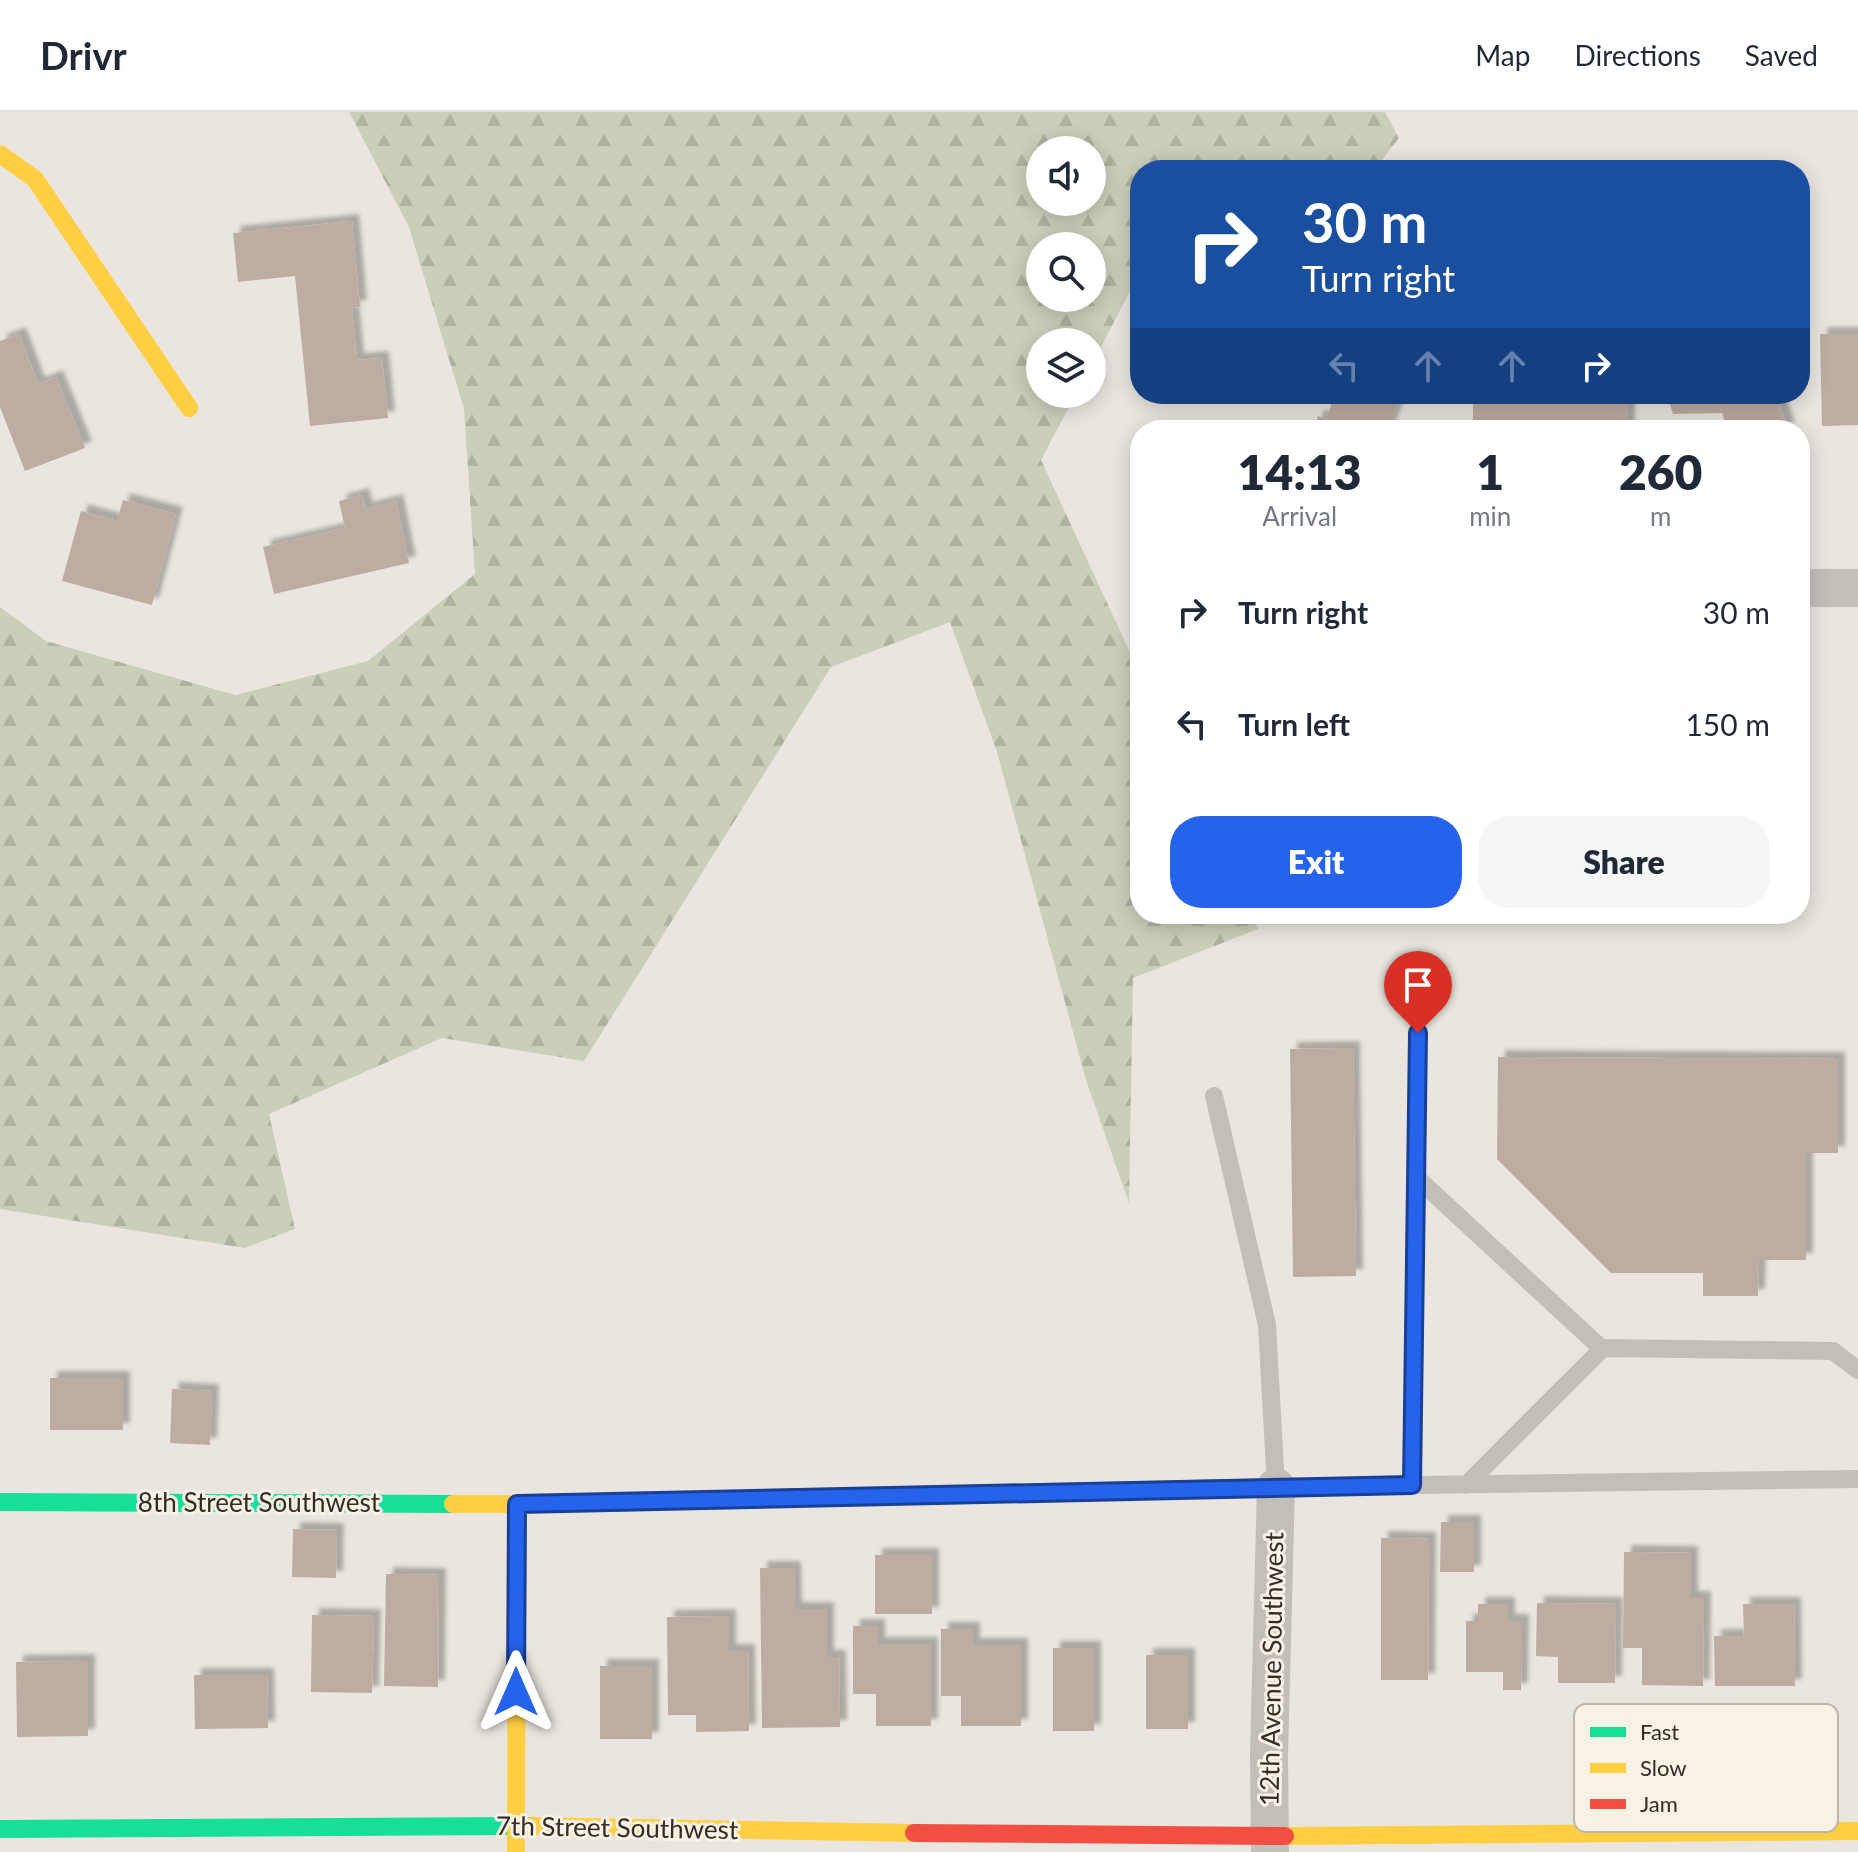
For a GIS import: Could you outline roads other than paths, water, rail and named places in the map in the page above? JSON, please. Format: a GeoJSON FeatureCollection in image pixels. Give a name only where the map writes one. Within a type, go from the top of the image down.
{"type":"FeatureCollection","features":[{"type":"Feature","properties":{"kind":"street"},"geometry":{"type":"LineString","coordinates":[[0,154],[35,179],[189,408]]}},
{"type":"Feature","properties":{"kind":"street"},"geometry":{"type":"LineString","coordinates":[[1810,588],[1858,588]]}},
{"type":"Feature","properties":{"kind":"street","name":"12th Avenue Southwest"},"geometry":{"type":"LineString","coordinates":[[1270,1844],[1276,1487]]}},
{"type":"Feature","properties":{"kind":"street","name":"8th Street Southwest"},"geometry":{"type":"LineString","coordinates":[[0,1502],[517,1504]]}},
{"type":"Feature","properties":{"kind":"street"},"geometry":{"type":"LineString","coordinates":[[516,1852],[517,1504]]}},
{"type":"Feature","properties":{"kind":"street","name":"7th Street Southwest"},"geometry":{"type":"LineString","coordinates":[[0,1829],[516,1826],[1131,1837],[1270,1844],[1813,1832]]}},
{"type":"Feature","properties":{"kind":"street","name":"7th Street Southwest"},"geometry":{"type":"LineString","coordinates":[[1838,1831],[1858,1831]]}},
{"type":"Feature","properties":{"kind":"lane"},"geometry":{"type":"LineString","coordinates":[[1412,1485],[1418,1033]]}},
{"type":"Feature","properties":{"kind":"lane"},"geometry":{"type":"LineString","coordinates":[[1214,1096],[1267,1325],[1276,1487]]}},
{"type":"Feature","properties":{"kind":"lane"},"geometry":{"type":"LineString","coordinates":[[1416,1177],[1603,1348],[1833,1351],[1858,1370]]}},
{"type":"Feature","properties":{"kind":"lane"},"geometry":{"type":"LineString","coordinates":[[1466,1485],[1603,1348]]}},
{"type":"Feature","properties":{"kind":"lane"},"geometry":{"type":"LineString","coordinates":[[517,1504],[1276,1487],[1858,1479]]}}]}
